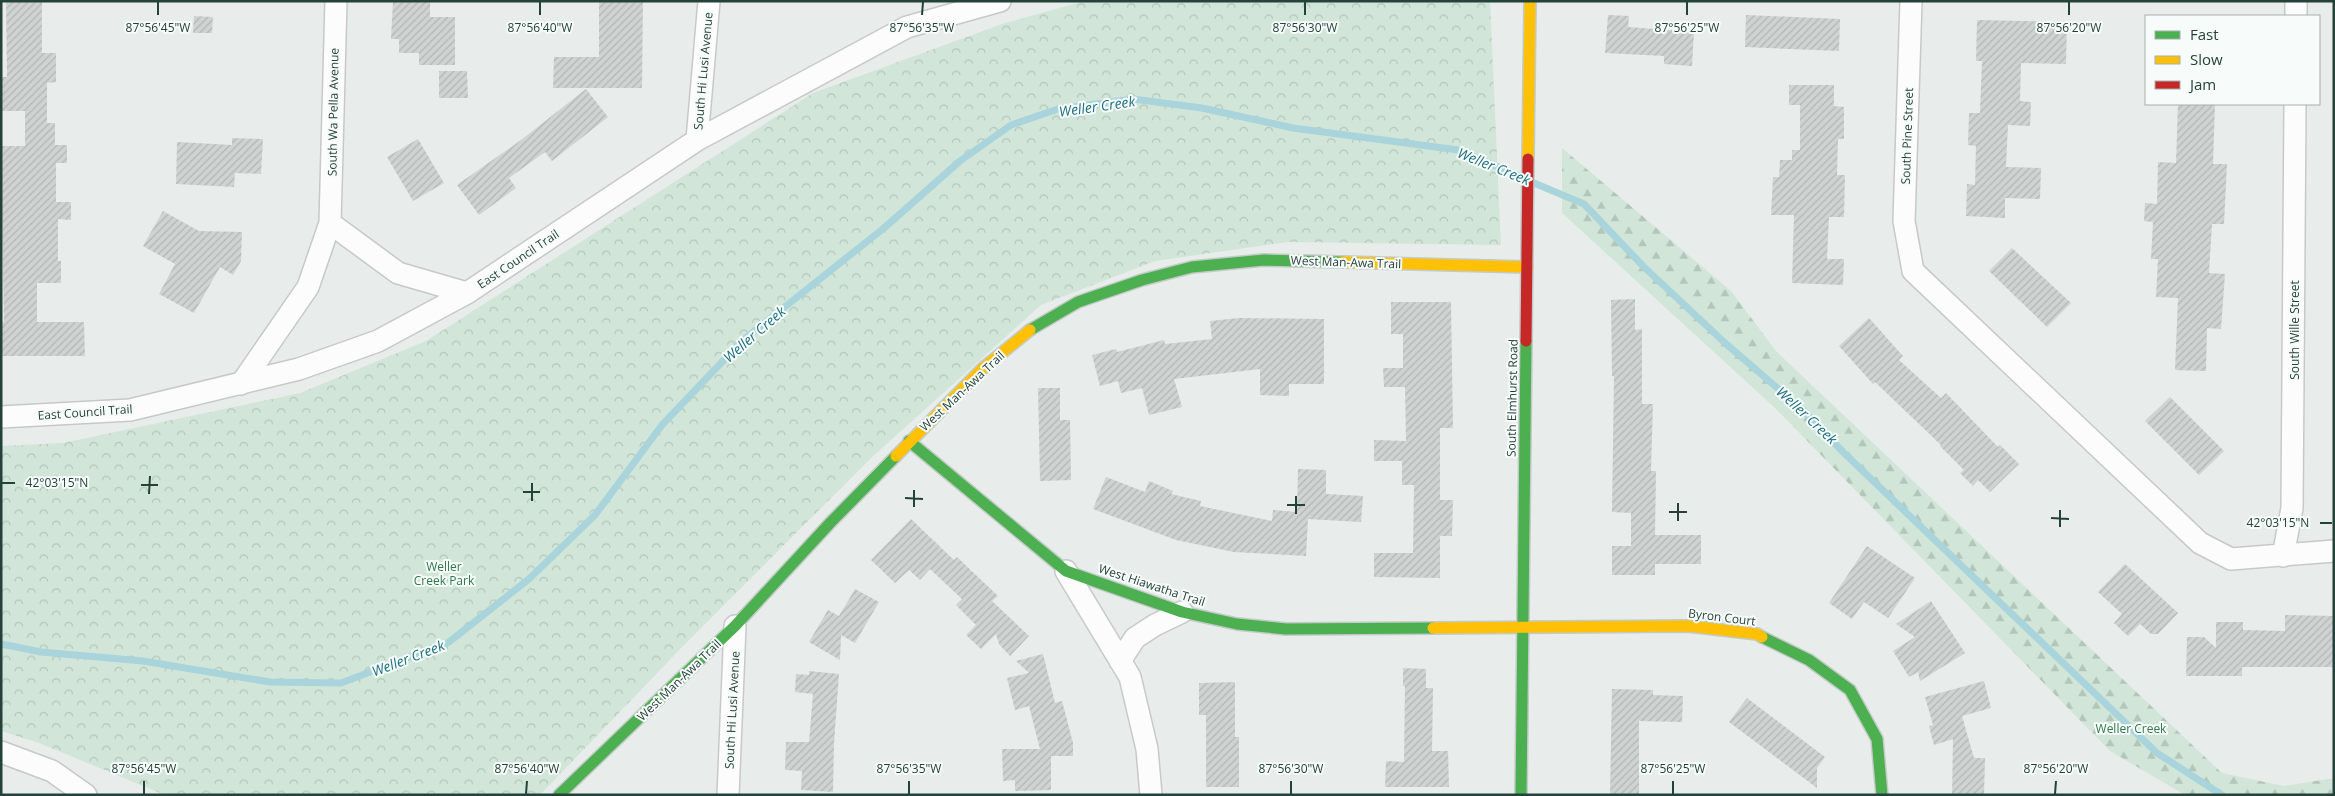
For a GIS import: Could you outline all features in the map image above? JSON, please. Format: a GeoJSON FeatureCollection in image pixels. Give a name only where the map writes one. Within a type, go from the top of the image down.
{"type":"FeatureCollection","features":[{"type":"Feature","properties":{"kind":"street","name":"South Wa Pella Avenue"},"geometry":{"type":"LineString","coordinates":[[241,384],[308,287],[330,223],[336,1]]}},
{"type":"Feature","properties":{"kind":"street","name":"South Hi Lusi Avenue"},"geometry":{"type":"LineString","coordinates":[[696,140],[709,1]]}},
{"type":"Feature","properties":{"kind":"street","name":"East Council Trail"},"geometry":{"type":"LineString","coordinates":[[1,417],[130,410],[299,369],[378,341],[466,293],[696,140],[907,28],[1000,1]]}},
{"type":"Feature","properties":{"kind":"street","name":"South Elmhurst Road"},"geometry":{"type":"LineString","coordinates":[[1521,795],[1530,1]]}},
{"type":"Feature","properties":{"kind":"street","name":"South Pine Street"},"geometry":{"type":"LineString","coordinates":[[1911,1],[1904,221],[1913,271],[2200,543],[2231,559],[2283,556]]}},
{"type":"Feature","properties":{"kind":"street"},"geometry":{"type":"LineString","coordinates":[[2296,1],[2296,15]]}},
{"type":"Feature","properties":{"kind":"street","name":"South Wille Street"},"geometry":{"type":"LineString","coordinates":[[2283,556],[2292,508],[2295,105]]}},
{"type":"Feature","properties":{"kind":"street"},"geometry":{"type":"LineString","coordinates":[[330,223],[398,273],[466,293]]}},
{"type":"Feature","properties":{"kind":"street","name":"West Man-Awa Trail"},"geometry":{"type":"LineString","coordinates":[[559,795],[735,626],[909,441],[982,369],[1037,325],[1078,302],[1142,280],[1192,266],[1264,260],[1527,267]]}},
{"type":"Feature","properties":{"kind":"street","name":"West Hiawatha Trail"},"geometry":{"type":"LineString","coordinates":[[909,441],[1066,571],[1182,612],[1237,624],[1286,629],[1523,629]]}},
{"type":"Feature","properties":{"kind":"street"},"geometry":{"type":"LineString","coordinates":[[2283,556],[2334,551]]}},
{"type":"Feature","properties":{"kind":"street"},"geometry":{"type":"LineString","coordinates":[[1066,571],[1130,677],[1147,750],[1151,795]]}},
{"type":"Feature","properties":{"kind":"street"},"geometry":{"type":"LineString","coordinates":[[1120,661],[1135,638],[1155,625],[1182,612]]}},
{"type":"Feature","properties":{"kind":"street","name":"South Hi Lusi Avenue"},"geometry":{"type":"LineString","coordinates":[[728,795],[735,626]]}},
{"type":"Feature","properties":{"kind":"street","name":"Byron Court"},"geometry":{"type":"LineString","coordinates":[[1523,629],[1688,626],[1757,634],[1810,660],[1850,690],[1877,739],[1882,795]]}},
{"type":"Feature","properties":{"kind":"street"},"geometry":{"type":"LineString","coordinates":[[1,752],[52,771],[86,795]]}},
{"type":"Feature","properties":{"kind":"green space","name":"Weller Creek Park"},"geometry":{"type":"Polygon","coordinates":[[[1084,1],[1490,1],[1501,245],[1288,242],[1155,261],[1041,305],[870,459],[689,640],[540,795],[165,795],[39,743],[1,731],[1,446],[63,443],[300,393],[426,341],[813,93],[1002,24],[1084,1]]]}},
{"type":"Feature","properties":{"kind":"green space","name":"Weller Creek"},"geometry":{"type":"Polygon","coordinates":[[[1562,148],[1731,291],[1776,351],[2222,773],[2284,786],[2334,778],[2334,795],[2185,795],[2110,751],[1775,408],[1562,213],[1562,148]]]}},
{"type":"Feature","properties":{"kind":"building"},"geometry":{"type":"Polygon","coordinates":[[[6,1],[42,1],[42,53],[56,53],[56,82],[47,83],[47,123],[55,123],[55,145],[67,145],[67,163],[56,163],[56,202],[71,202],[71,220],[58,219],[58,261],[61,261],[61,283],[37,283],[37,322],[84,322],[85,356],[1,356],[1,322],[4,322],[1,146],[25,146],[25,111],[1,111],[1,77],[7,77],[6,1]]]}},
{"type":"Feature","properties":{"kind":"building"},"geometry":{"type":"Polygon","coordinates":[[[393,1],[430,1],[430,17],[455,17],[455,65],[419,65],[419,53],[399,53],[399,39],[391,39],[393,1]]]}},
{"type":"Feature","properties":{"kind":"building"},"geometry":{"type":"Polygon","coordinates":[[[599,1],[643,1],[642,88],[553,88],[554,57],[599,57],[599,1]]]}},
{"type":"Feature","properties":{"kind":"building"},"geometry":{"type":"Polygon","coordinates":[[[1608,15],[1629,16],[1628,27],[1694,32],[1692,66],[1664,64],[1664,56],[1605,53],[1608,15]]]}},
{"type":"Feature","properties":{"kind":"building"},"geometry":{"type":"Polygon","coordinates":[[[1746,15],[1840,19],[1839,51],[1745,47],[1746,15]]]}},
{"type":"Feature","properties":{"kind":"building"},"geometry":{"type":"Polygon","coordinates":[[[194,16],[213,17],[212,33],[193,33],[194,16]]]}},
{"type":"Feature","properties":{"kind":"building"},"geometry":{"type":"Polygon","coordinates":[[[1977,20],[2067,22],[2066,64],[2021,63],[2020,101],[2031,102],[2030,126],[2008,125],[2006,167],[2041,168],[2040,199],[2005,198],[2005,218],[1966,216],[1967,184],[1975,185],[1976,146],[1968,145],[1969,113],[1980,113],[1982,61],[1976,61],[1977,20]]]}},
{"type":"Feature","properties":{"kind":"building"},"geometry":{"type":"Polygon","coordinates":[[[439,71],[467,71],[468,98],[439,98],[439,71]]]}},
{"type":"Feature","properties":{"kind":"building"},"geometry":{"type":"Polygon","coordinates":[[[1789,85],[1834,85],[1834,106],[1844,107],[1844,139],[1838,139],[1837,175],[1845,175],[1844,217],[1829,217],[1827,259],[1844,259],[1843,285],[1792,283],[1794,215],[1771,215],[1773,177],[1779,177],[1780,160],[1792,160],[1792,150],[1800,150],[1800,105],[1789,105],[1789,85]]]}},
{"type":"Feature","properties":{"kind":"building"},"geometry":{"type":"Polygon","coordinates":[[[586,89],[608,117],[552,161],[545,152],[509,178],[516,188],[479,215],[457,185],[521,140],[586,89]]]}},
{"type":"Feature","properties":{"kind":"building"},"geometry":{"type":"Polygon","coordinates":[[[2178,105],[2215,105],[2213,164],[2227,164],[2224,224],[2212,224],[2209,273],[2225,274],[2221,329],[2207,328],[2206,371],[2175,370],[2178,298],[2156,297],[2158,259],[2151,259],[2153,222],[2144,221],[2145,203],[2157,204],[2158,162],[2176,163],[2178,105]]]}},
{"type":"Feature","properties":{"kind":"building"},"geometry":{"type":"Polygon","coordinates":[[[232,138],[263,139],[261,174],[235,173],[234,187],[176,184],[177,142],[232,145],[232,138]]]}},
{"type":"Feature","properties":{"kind":"building"},"geometry":{"type":"Polygon","coordinates":[[[418,139],[444,183],[413,201],[387,157],[418,139]]]}},
{"type":"Feature","properties":{"kind":"building"},"geometry":{"type":"Polygon","coordinates":[[[163,211],[199,231],[242,232],[241,261],[233,275],[220,267],[194,313],[159,294],[175,264],[143,246],[163,211]]]}},
{"type":"Feature","properties":{"kind":"building"},"geometry":{"type":"Polygon","coordinates":[[[2012,248],[2071,303],[2047,327],[1989,271],[2012,248]]]}},
{"type":"Feature","properties":{"kind":"building"},"geometry":{"type":"Polygon","coordinates":[[[1635,299],[1635,330],[1642,329],[1642,404],[1653,404],[1651,471],[1656,471],[1655,535],[1701,535],[1701,564],[1655,564],[1655,575],[1612,575],[1612,546],[1631,546],[1631,513],[1612,512],[1614,376],[1612,376],[1611,300],[1635,299]]]}},
{"type":"Feature","properties":{"kind":"building"},"geometry":{"type":"Polygon","coordinates":[[[1391,302],[1451,302],[1453,428],[1440,428],[1440,500],[1453,500],[1452,536],[1440,536],[1440,578],[1374,577],[1374,553],[1413,553],[1414,485],[1402,485],[1402,461],[1374,461],[1374,440],[1406,441],[1405,387],[1384,387],[1383,368],[1403,368],[1403,334],[1391,334],[1391,302]]]}},
{"type":"Feature","properties":{"kind":"building"},"geometry":{"type":"Polygon","coordinates":[[[1239,318],[1324,319],[1324,384],[1289,384],[1289,396],[1260,395],[1260,369],[1174,379],[1182,407],[1149,415],[1142,388],[1121,393],[1118,381],[1100,386],[1092,355],[1116,349],[1117,352],[1164,340],[1165,344],[1212,339],[1210,321],[1239,318]]]}},
{"type":"Feature","properties":{"kind":"building"},"geometry":{"type":"Polygon","coordinates":[[[1869,318],[1903,356],[1899,360],[1941,398],[1946,393],[1998,447],[2000,445],[2019,464],[1990,492],[1978,480],[1973,486],[1960,473],[1964,470],[1941,445],[1875,382],[1873,384],[1839,346],[1869,318]]]}},
{"type":"Feature","properties":{"kind":"building"},"geometry":{"type":"Polygon","coordinates":[[[1038,388],[1060,388],[1060,420],[1070,420],[1071,480],[1040,481],[1038,388]]]}},
{"type":"Feature","properties":{"kind":"building"},"geometry":{"type":"Polygon","coordinates":[[[2170,397],[2224,451],[2199,475],[2145,421],[2170,397]]]}},
{"type":"Feature","properties":{"kind":"building"},"geometry":{"type":"Polygon","coordinates":[[[1298,469],[1326,470],[1326,494],[1363,496],[1361,522],[1308,519],[1306,556],[1234,552],[1176,540],[1093,509],[1106,477],[1145,492],[1149,481],[1173,491],[1171,494],[1201,501],[1200,506],[1272,521],[1273,510],[1297,512],[1298,469]]]}},
{"type":"Feature","properties":{"kind":"building"},"geometry":{"type":"Polygon","coordinates":[[[911,519],[954,560],[957,557],[998,596],[992,601],[1029,636],[1010,656],[999,644],[996,634],[981,649],[966,635],[976,625],[956,605],[962,599],[930,569],[920,580],[909,570],[895,583],[871,560],[911,519]]]}},
{"type":"Feature","properties":{"kind":"building"},"geometry":{"type":"Polygon","coordinates":[[[1867,546],[1915,578],[1888,618],[1864,602],[1852,619],[1829,603],[1867,546]]]}},
{"type":"Feature","properties":{"kind":"building"},"geometry":{"type":"Polygon","coordinates":[[[2125,564],[2178,613],[2158,634],[2151,634],[2140,624],[2128,636],[2114,623],[2122,614],[2098,592],[2125,564]]]}},
{"type":"Feature","properties":{"kind":"building"},"geometry":{"type":"Polygon","coordinates":[[[855,589],[879,602],[855,643],[841,635],[840,660],[809,642],[828,610],[839,616],[855,589]]]}},
{"type":"Feature","properties":{"kind":"building"},"geometry":{"type":"Polygon","coordinates":[[[1931,601],[1965,653],[1920,681],[1918,672],[1909,677],[1893,651],[1915,637],[1896,624],[1931,601]]]}},
{"type":"Feature","properties":{"kind":"building"},"geometry":{"type":"Polygon","coordinates":[[[2285,615],[2334,616],[2334,667],[2242,667],[2242,676],[2186,676],[2187,637],[2204,637],[2216,648],[2216,622],[2243,622],[2243,630],[2285,631],[2285,615]]]}},
{"type":"Feature","properties":{"kind":"building"},"geometry":{"type":"Polygon","coordinates":[[[1043,654],[1055,703],[1062,701],[1073,743],[1073,756],[1051,756],[1051,790],[1015,791],[1015,780],[1003,781],[1002,749],[1040,749],[1029,706],[1015,710],[1007,678],[1029,673],[1016,661],[1043,654]]]}},
{"type":"Feature","properties":{"kind":"building"},"geometry":{"type":"Polygon","coordinates":[[[1403,668],[1426,669],[1426,688],[1433,688],[1432,751],[1448,751],[1449,787],[1385,787],[1386,761],[1404,762],[1405,686],[1403,686],[1403,668]]]}},
{"type":"Feature","properties":{"kind":"building"},"geometry":{"type":"Polygon","coordinates":[[[809,671],[839,674],[833,792],[801,790],[802,771],[785,770],[786,742],[809,742],[813,694],[795,692],[796,674],[809,675],[809,671]]]}},
{"type":"Feature","properties":{"kind":"building"},"geometry":{"type":"Polygon","coordinates":[[[1984,681],[1991,708],[1962,716],[1974,758],[1985,758],[1984,795],[1952,795],[1953,739],[1934,745],[1929,726],[1933,725],[1925,697],[1984,681]]]}},
{"type":"Feature","properties":{"kind":"building"},"geometry":{"type":"Polygon","coordinates":[[[1235,682],[1235,737],[1239,737],[1239,787],[1206,787],[1206,715],[1199,715],[1199,683],[1235,682]]]}},
{"type":"Feature","properties":{"kind":"building"},"geometry":{"type":"Polygon","coordinates":[[[1612,689],[1653,690],[1653,695],[1683,696],[1682,722],[1639,721],[1639,794],[1610,794],[1612,689]]]}},
{"type":"Feature","properties":{"kind":"building"},"geometry":{"type":"Polygon","coordinates":[[[1747,698],[1825,757],[1817,768],[1817,788],[1729,722],[1747,698]]]}},
{"type":"Feature","properties":{"kind":"waterway","name":"Weller Creek"},"geometry":{"type":"LineString","coordinates":[[1,644],[41,652],[143,661],[270,682],[341,683],[449,642],[529,579],[595,515],[662,425],[742,341],[884,228],[960,161],[1011,125],[1058,109],[1133,99],[1202,108],[1293,128],[1458,150],[1522,177]]}},
{"type":"Feature","properties":{"kind":"waterway","name":"Weller Creek"},"geometry":{"type":"LineString","coordinates":[[1534,183],[1584,204],[1644,267],[1725,343],[1803,410],[1843,452],[2157,753],[2222,795]]}},
{"type":"Feature","properties":{"kind":"traffic: fast"},"geometry":{"type":"LineString","coordinates":[[1030,330],[1078,302],[1142,280],[1192,267],[1264,260],[1342,262]]}},
{"type":"Feature","properties":{"kind":"traffic: fast"},"geometry":{"type":"LineString","coordinates":[[1521,795],[1526,341]]}},
{"type":"Feature","properties":{"kind":"traffic: fast"},"geometry":{"type":"LineString","coordinates":[[909,441],[1066,571],[1182,612],[1237,624],[1286,629],[1433,628]]}},
{"type":"Feature","properties":{"kind":"traffic: fast"},"geometry":{"type":"LineString","coordinates":[[559,795],[735,626],[831,522],[896,456]]}},
{"type":"Feature","properties":{"kind":"traffic: fast"},"geometry":{"type":"LineString","coordinates":[[1762,637],[1809,660],[1850,690],[1877,739],[1882,795]]}},
{"type":"Feature","properties":{"kind":"traffic: slow"},"geometry":{"type":"LineString","coordinates":[[1528,159],[1530,1]]}},
{"type":"Feature","properties":{"kind":"traffic: slow"},"geometry":{"type":"LineString","coordinates":[[1342,262],[1527,267]]}},
{"type":"Feature","properties":{"kind":"traffic: slow"},"geometry":{"type":"LineString","coordinates":[[896,456],[982,369],[1030,330]]}},
{"type":"Feature","properties":{"kind":"traffic: slow"},"geometry":{"type":"LineString","coordinates":[[1433,628],[1688,626],[1757,634],[1762,637]]}},
{"type":"Feature","properties":{"kind":"traffic: jam"},"geometry":{"type":"LineString","coordinates":[[1526,341],[1528,159]]}}]}
